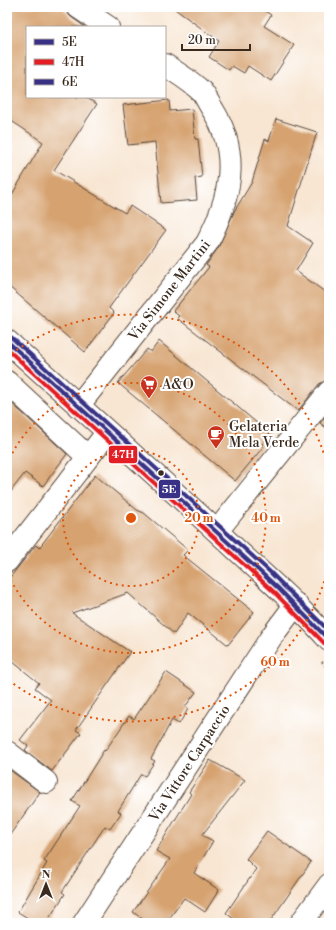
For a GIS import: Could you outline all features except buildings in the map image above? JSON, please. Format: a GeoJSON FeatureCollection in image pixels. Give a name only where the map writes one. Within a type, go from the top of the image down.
{"type":"FeatureCollection","features":[{"type":"Feature","properties":{"kind":"street"},"geometry":{"type":"LineString","coordinates":[[78,7],[106,26]]}},
{"type":"Feature","properties":{"kind":"street","name":"Via Simone Martini"},"geometry":{"type":"LineString","coordinates":[[78,406],[207,243],[219,220],[228,193],[230,169],[227,140],[217,116],[202,93],[166,66]]}},
{"type":"Feature","properties":{"kind":"street"},"geometry":{"type":"LineString","coordinates":[[7,341],[296,604],[329,640]]}},
{"type":"Feature","properties":{"kind":"street"},"geometry":{"type":"LineString","coordinates":[[7,382],[88,457]]}},
{"type":"Feature","properties":{"kind":"street"},"geometry":{"type":"LineString","coordinates":[[217,531],[329,392]]}},
{"type":"Feature","properties":{"kind":"street"},"geometry":{"type":"LineString","coordinates":[[7,561],[107,433]]}},
{"type":"Feature","properties":{"kind":"street","name":"Via Vittore Carpaccio"},"geometry":{"type":"LineString","coordinates":[[84,923],[272,636],[296,604]]}},
{"type":"Feature","properties":{"kind":"street"},"geometry":{"type":"LineString","coordinates":[[7,752],[46,782]]}},
{"type":"Feature","properties":{"kind":"street"},"geometry":{"type":"LineString","coordinates":[[301,923],[329,885]]}},
{"type":"Feature","properties":{"kind":"transit line","name":"6E"},"geometry":{"type":"LineString","coordinates":[[11,337],[269,571],[329,631]]}},
{"type":"Feature","properties":{"kind":"transit line","name":"5E"},"geometry":{"type":"LineString","coordinates":[[7,341],[278,588],[329,640]]}},
{"type":"Feature","properties":{"kind":"transit line","name":"47H"},"geometry":{"type":"LineString","coordinates":[[7,349],[274,592],[325,644]]}},
{"type":"Feature","properties":{"kind":"place","name":"A&O"},"geometry":{"type":"Point","coordinates":[149,399]}},
{"type":"Feature","properties":{"kind":"place","name":"Gelateria Mela Verde"},"geometry":{"type":"Point","coordinates":[216,449]}}]}
